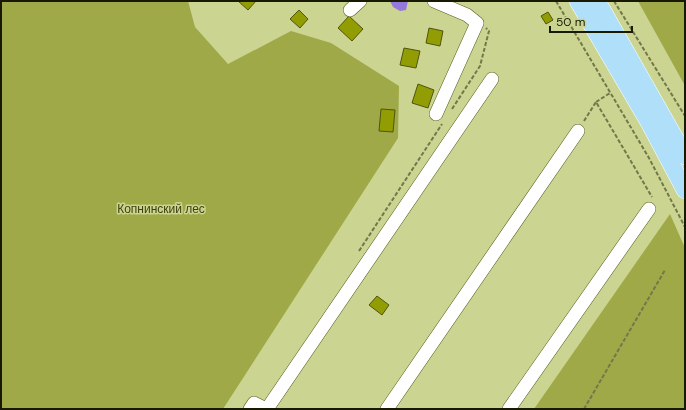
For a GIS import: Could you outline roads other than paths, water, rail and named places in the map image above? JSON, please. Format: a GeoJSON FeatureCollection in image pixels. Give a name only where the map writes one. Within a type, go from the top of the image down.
{"type":"FeatureCollection","features":[{"type":"Feature","properties":{"kind":"main road"},"geometry":{"type":"LineString","coordinates":[[578,1],[650,124],[685,190]]}},
{"type":"Feature","properties":{"kind":"main road"},"geometry":{"type":"LineString","coordinates":[[597,1],[685,156]]}},
{"type":"Feature","properties":{"kind":"street"},"geometry":{"type":"LineString","coordinates":[[434,1],[467,15],[477,23],[439,119]]}},
{"type":"Feature","properties":{"kind":"street"},"geometry":{"type":"LineString","coordinates":[[259,408],[492,80]]}},
{"type":"Feature","properties":{"kind":"street"},"geometry":{"type":"LineString","coordinates":[[387,409],[578,131]]}},
{"type":"Feature","properties":{"kind":"street"},"geometry":{"type":"LineString","coordinates":[[509,409],[649,209]]}},
{"type":"Feature","properties":{"kind":"park label","name":"Копнинский лес"},"geometry":{"type":"Point","coordinates":[161,209]}}]}
